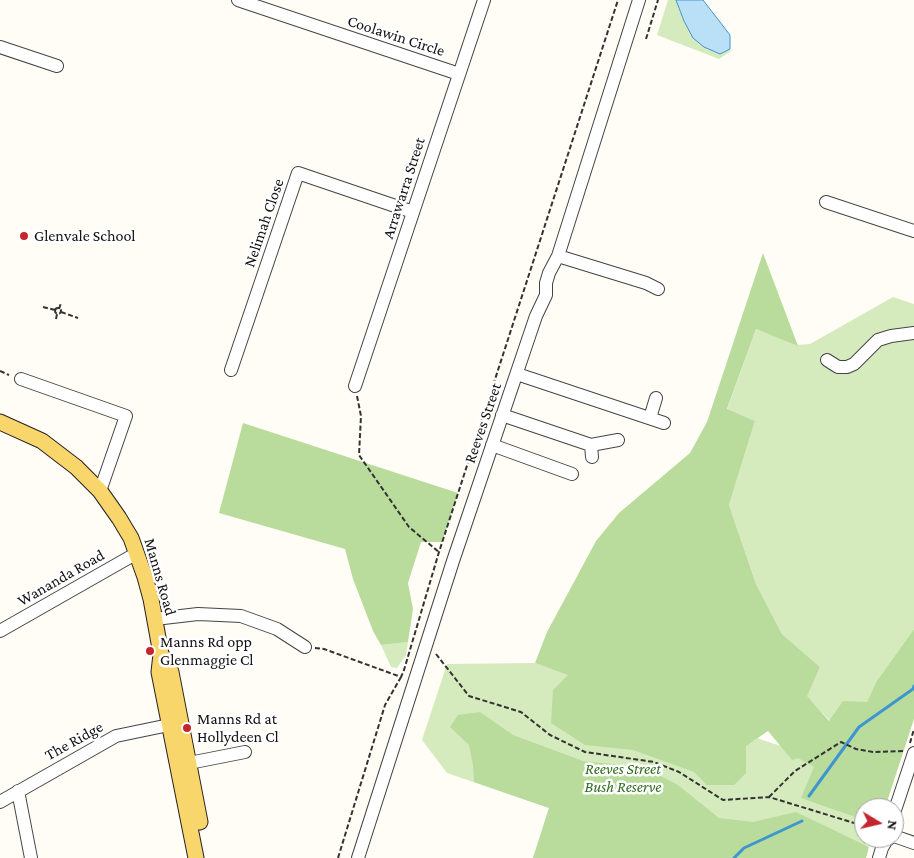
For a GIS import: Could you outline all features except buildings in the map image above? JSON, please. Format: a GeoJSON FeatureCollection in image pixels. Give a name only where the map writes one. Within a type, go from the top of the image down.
{"type":"FeatureCollection","features":[{"type":"Feature","properties":{"kind":"main road","name":"Manns Road"},"geometry":{"type":"LineString","coordinates":[[0,422],[30,434],[54,449],[76,467],[100,491],[126,528],[145,577],[161,654],[159,672],[170,725],[183,764],[206,858]]}},
{"type":"Feature","properties":{"kind":"main road","name":"Manns Road"},"geometry":{"type":"LineString","coordinates":[[161,654],[171,672],[196,858]]}},
{"type":"Feature","properties":{"kind":"street","name":"Coolawin Circle"},"geometry":{"type":"LineString","coordinates":[[238,0],[256,3],[459,74]]}},
{"type":"Feature","properties":{"kind":"street","name":"Arrawarra Street"},"geometry":{"type":"LineString","coordinates":[[355,386],[484,0]]}},
{"type":"Feature","properties":{"kind":"street","name":"Reeves Street"},"geometry":{"type":"LineString","coordinates":[[358,858],[452,561],[536,316],[546,295],[546,283],[549,273],[558,256],[639,0]]}},
{"type":"Feature","properties":{"kind":"street"},"geometry":{"type":"LineString","coordinates":[[0,47],[57,66]]}},
{"type":"Feature","properties":{"kind":"street","name":"Nelimah Close"},"geometry":{"type":"LineString","coordinates":[[231,370],[298,173],[413,212]]}},
{"type":"Feature","properties":{"kind":"street"},"geometry":{"type":"LineString","coordinates":[[826,202],[914,231]]}},
{"type":"Feature","properties":{"kind":"street"},"geometry":{"type":"LineString","coordinates":[[558,256],[646,283],[658,289]]}},
{"type":"Feature","properties":{"kind":"street"},"geometry":{"type":"LineString","coordinates":[[827,360],[838,367],[847,367],[854,364],[878,340],[914,333]]}},
{"type":"Feature","properties":{"kind":"street"},"geometry":{"type":"LineString","coordinates":[[516,374],[664,423]]}},
{"type":"Feature","properties":{"kind":"street"},"geometry":{"type":"LineString","coordinates":[[21,379],[126,416],[100,491]]}},
{"type":"Feature","properties":{"kind":"street"},"geometry":{"type":"LineString","coordinates":[[650,418],[656,398]]}},
{"type":"Feature","properties":{"kind":"street"},"geometry":{"type":"LineString","coordinates":[[502,415],[592,451],[618,440]]}},
{"type":"Feature","properties":{"kind":"street"},"geometry":{"type":"LineString","coordinates":[[492,445],[572,474]]}},
{"type":"Feature","properties":{"kind":"street","name":"Wananda Road"},"geometry":{"type":"LineString","coordinates":[[0,631],[137,553]]}},
{"type":"Feature","properties":{"kind":"street"},"geometry":{"type":"LineString","coordinates":[[155,619],[198,614],[241,616],[277,629],[305,647]]}},
{"type":"Feature","properties":{"kind":"street","name":"The Ridge"},"geometry":{"type":"LineString","coordinates":[[0,802],[116,736],[170,725]]}},
{"type":"Feature","properties":{"kind":"street"},"geometry":{"type":"LineString","coordinates":[[898,798],[910,749]]}},
{"type":"Feature","properties":{"kind":"street"},"geometry":{"type":"LineString","coordinates":[[183,764],[245,752]]}},
{"type":"Feature","properties":{"kind":"street"},"geometry":{"type":"LineString","coordinates":[[18,791],[31,858]]}},
{"type":"Feature","properties":{"kind":"path"},"geometry":{"type":"LineString","coordinates":[[338,858],[385,705],[401,677],[618,0]]}},
{"type":"Feature","properties":{"kind":"path"},"geometry":{"type":"LineString","coordinates":[[646,39],[658,0]]}},
{"type":"Feature","properties":{"kind":"path"},"geometry":{"type":"LineString","coordinates":[[61,302],[59,309],[61,312],[78,318]]}},
{"type":"Feature","properties":{"kind":"path"},"geometry":{"type":"LineString","coordinates":[[43,307],[59,309]]}},
{"type":"Feature","properties":{"kind":"path"},"geometry":{"type":"LineString","coordinates":[[55,310],[57,314],[56,319]]}},
{"type":"Feature","properties":{"kind":"path"},"geometry":{"type":"LineString","coordinates":[[57,314],[61,312]]}},
{"type":"Feature","properties":{"kind":"path"},"geometry":{"type":"LineString","coordinates":[[355,386],[361,416],[359,455],[409,527],[452,561]]}},
{"type":"Feature","properties":{"kind":"path"},"geometry":{"type":"LineString","coordinates":[[305,647],[324,649],[401,677]]}},
{"type":"Feature","properties":{"kind":"path"},"geometry":{"type":"LineString","coordinates":[[433,662],[436,653],[468,696],[521,712],[550,735],[585,752],[654,762],[679,772],[723,800],[769,797],[854,823]]}},
{"type":"Feature","properties":{"kind":"path"},"geometry":{"type":"LineString","coordinates":[[769,797],[795,771],[841,742],[856,749],[873,752],[910,749],[914,729]]}},
{"type":"Feature","properties":{"kind":"green space"},"geometry":{"type":"Polygon","coordinates":[[[668,0],[676,0],[684,21],[720,54],[730,49],[731,51],[719,59],[657,35],[668,0]]]}},
{"type":"Feature","properties":{"kind":"green space"},"geometry":{"type":"Polygon","coordinates":[[[763,253],[798,346],[756,329],[727,409],[755,421],[729,505],[756,584],[782,634],[820,667],[807,696],[829,721],[843,701],[867,702],[876,682],[914,629],[914,719],[888,798],[854,798],[854,817],[801,798],[814,767],[798,758],[792,760],[768,731],[746,746],[746,773],[734,785],[707,785],[694,772],[633,750],[585,745],[551,723],[553,690],[568,675],[535,663],[547,632],[596,541],[619,513],[690,453],[707,422],[763,253]]]}},
{"type":"Feature","properties":{"kind":"green space"},"geometry":{"type":"Polygon","coordinates":[[[893,297],[914,304],[914,629],[876,682],[867,702],[830,721],[806,696],[820,667],[782,634],[756,584],[729,505],[755,421],[727,410],[756,329],[798,345],[810,344],[893,297]]]}},
{"type":"Feature","properties":{"kind":"green space"},"geometry":{"type":"Polygon","coordinates":[[[243,423],[458,493],[442,542],[421,542],[408,583],[413,609],[408,642],[381,645],[373,631],[353,579],[345,549],[219,513],[243,423]]]}},
{"type":"Feature","properties":{"kind":"green space"},"geometry":{"type":"Polygon","coordinates":[[[408,642],[406,655],[397,668],[391,667],[381,645],[408,642]]]}},
{"type":"Feature","properties":{"kind":"green space","name":"Reeves Street Bush Reserve"},"geometry":{"type":"Polygon","coordinates":[[[535,663],[887,782],[873,798],[854,798],[854,848],[865,848],[862,858],[533,858],[549,808],[447,773],[422,740],[447,664],[535,663]]]}},
{"type":"Feature","properties":{"kind":"green space"},"geometry":{"type":"Polygon","coordinates":[[[480,712],[513,735],[583,761],[643,767],[678,785],[719,818],[753,822],[796,812],[854,840],[854,848],[869,848],[866,858],[533,858],[549,808],[474,782],[469,745],[450,727],[458,715],[480,712]]]}},
{"type":"Feature","properties":{"kind":"water"},"geometry":{"type":"Polygon","coordinates":[[[676,0],[703,0],[730,35],[730,49],[720,54],[704,47],[693,38],[676,0]]]}},
{"type":"Feature","properties":{"kind":"waterway"},"geometry":{"type":"LineString","coordinates":[[809,796],[859,727],[913,689],[914,686]]}},
{"type":"Feature","properties":{"kind":"waterway"},"geometry":{"type":"LineString","coordinates":[[734,858],[744,848],[802,821]]}},
{"type":"Feature","properties":{"kind":"place","name":"Glenvale School"},"geometry":{"type":"Point","coordinates":[24,236]}},
{"type":"Feature","properties":{"kind":"place","name":"Manns Rd opp Glenmaggie Cl"},"geometry":{"type":"Point","coordinates":[150,651]}},
{"type":"Feature","properties":{"kind":"place","name":"Manns Rd at Hollydeen Cl"},"geometry":{"type":"Point","coordinates":[187,728]}}]}
